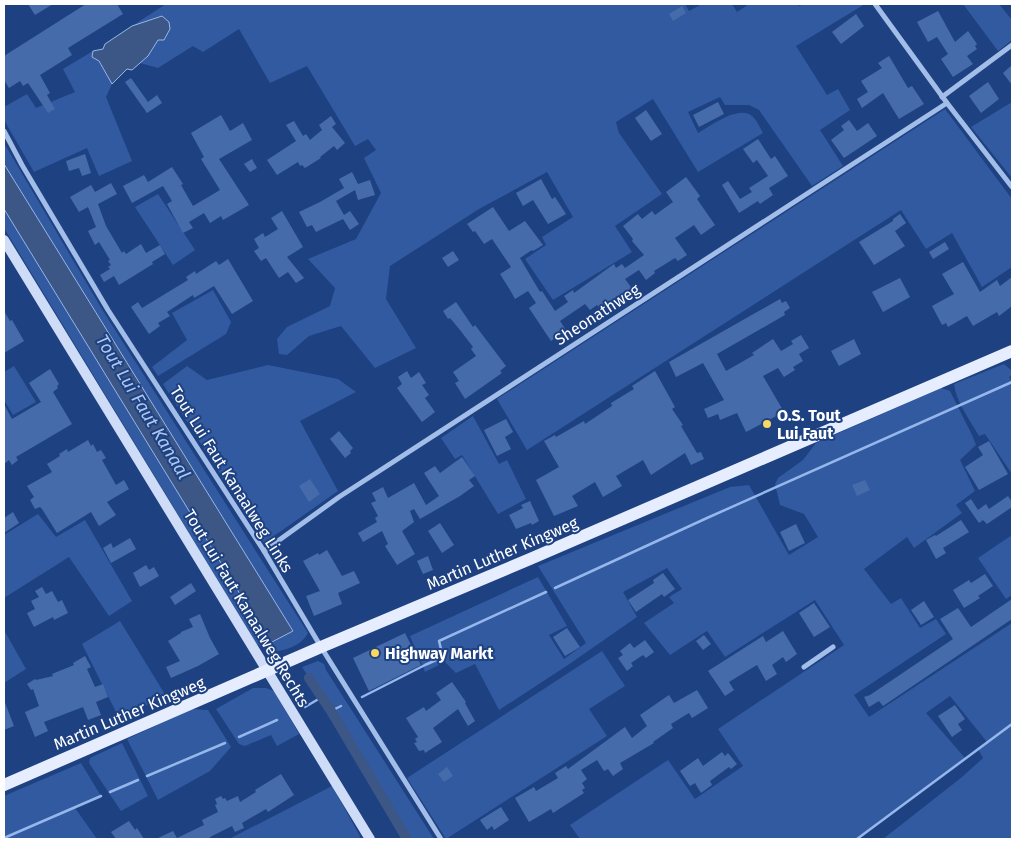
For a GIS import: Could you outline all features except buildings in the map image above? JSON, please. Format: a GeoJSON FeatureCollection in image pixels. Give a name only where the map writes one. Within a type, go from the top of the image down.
{"type":"FeatureCollection","features":[{"type":"Feature","properties":{"kind":"main road","name":"Martin Luther Kingweg"},"geometry":{"type":"LineString","coordinates":[[4,785],[321,646],[530,559],[1012,351]]}},
{"type":"Feature","properties":{"kind":"street"},"geometry":{"type":"LineString","coordinates":[[875,4],[947,103],[1012,186]]}},
{"type":"Feature","properties":{"kind":"street"},"geometry":{"type":"LineString","coordinates":[[942,96],[1012,45]]}},
{"type":"Feature","properties":{"kind":"street","name":"Sheonathweg"},"geometry":{"type":"LineString","coordinates":[[264,551],[339,497],[947,103]]}},
{"type":"Feature","properties":{"kind":"street","name":"Tout Lui Faut Kanaalweg Links"},"geometry":{"type":"LineString","coordinates":[[4,131],[22,165],[108,310],[264,551],[441,839]]}},
{"type":"Feature","properties":{"kind":"street","name":"Tout Lui Faut Kanaalweg Rechts"},"geometry":{"type":"LineString","coordinates":[[4,240],[369,839]]}},
{"type":"Feature","properties":{"kind":"street"},"geometry":{"type":"LineString","coordinates":[[804,667],[833,647]]}},
{"type":"Feature","properties":{"kind":"shaded area"},"geometry":{"type":"Polygon","coordinates":[[[166,4],[685,4],[689,11],[702,4],[732,4],[737,12],[749,4],[797,4],[799,6],[804,4],[865,4],[796,46],[827,95],[838,89],[850,110],[820,130],[843,166],[812,186],[759,110],[749,105],[725,105],[720,97],[688,112],[698,133],[732,115],[746,113],[752,116],[763,133],[698,172],[653,99],[616,122],[619,133],[662,194],[615,226],[632,252],[553,300],[525,259],[546,245],[542,237],[573,217],[547,172],[479,209],[390,266],[386,299],[416,348],[375,368],[341,326],[309,336],[287,355],[279,354],[277,339],[287,327],[330,306],[335,288],[308,259],[356,239],[381,193],[364,158],[376,150],[368,139],[355,146],[307,66],[270,83],[239,29],[203,52],[193,46],[158,68],[140,63],[154,48],[162,16],[132,26],[166,4]]]}},
{"type":"Feature","properties":{"kind":"shaded area"},"geometry":{"type":"Polygon","coordinates":[[[963,4],[999,4],[1012,20],[1012,40],[998,51],[963,4]]]}},
{"type":"Feature","properties":{"kind":"shaded area"},"geometry":{"type":"Polygon","coordinates":[[[93,51],[92,57],[99,61],[112,84],[106,97],[132,161],[99,176],[87,148],[34,172],[4,120],[4,107],[27,94],[36,108],[75,92],[63,69],[93,51]]]}},
{"type":"Feature","properties":{"kind":"shaded area"},"geometry":{"type":"Polygon","coordinates":[[[1012,102],[1012,178],[971,127],[1012,102]]]}},
{"type":"Feature","properties":{"kind":"shaded area"},"geometry":{"type":"Polygon","coordinates":[[[945,109],[1012,199],[1012,267],[982,287],[952,233],[926,249],[901,210],[527,450],[497,399],[945,109]]]}},
{"type":"Feature","properties":{"kind":"shaded area"},"geometry":{"type":"Polygon","coordinates":[[[4,143],[103,311],[308,633],[296,645],[279,651],[268,652],[256,643],[4,228],[4,209],[270,643],[293,631],[4,164],[4,143]]]}},
{"type":"Feature","properties":{"kind":"shaded area"},"geometry":{"type":"Polygon","coordinates":[[[158,194],[195,250],[173,265],[135,207],[158,194]]]}},
{"type":"Feature","properties":{"kind":"shaded area"},"geometry":{"type":"Polygon","coordinates":[[[213,290],[231,322],[226,334],[158,376],[152,367],[187,340],[172,313],[213,290]]]}},
{"type":"Feature","properties":{"kind":"shaded area"},"geometry":{"type":"Polygon","coordinates":[[[1004,364],[1012,371],[1012,375],[1009,377],[1012,382],[1012,474],[985,434],[979,436],[960,404],[954,384],[1004,364]]]}},
{"type":"Feature","properties":{"kind":"shaded area"},"geometry":{"type":"Polygon","coordinates":[[[268,365],[338,379],[356,392],[300,421],[338,491],[264,543],[163,384],[187,366],[207,380],[268,365]]]}},
{"type":"Feature","properties":{"kind":"shaded area"},"geometry":{"type":"Polygon","coordinates":[[[14,366],[36,402],[13,415],[4,400],[4,372],[14,366]]]}},
{"type":"Feature","properties":{"kind":"shaded area"},"geometry":{"type":"Polygon","coordinates":[[[941,388],[950,391],[976,445],[960,460],[975,491],[956,505],[962,513],[914,548],[907,537],[864,569],[891,604],[901,598],[920,628],[936,619],[946,634],[854,695],[869,717],[1012,623],[1012,839],[883,839],[962,777],[983,758],[978,749],[987,742],[950,696],[926,713],[965,758],[857,839],[580,839],[570,825],[668,760],[695,799],[743,766],[718,729],[844,645],[815,600],[725,657],[707,631],[670,655],[644,623],[674,603],[669,597],[682,589],[667,568],[623,592],[637,617],[499,710],[475,664],[456,673],[445,662],[425,672],[410,636],[538,577],[567,626],[549,635],[564,659],[586,643],[538,566],[730,487],[749,485],[789,555],[818,537],[804,514],[780,505],[775,484],[778,478],[803,460],[816,443],[941,388]]]}},
{"type":"Feature","properties":{"kind":"shaded area"},"geometry":{"type":"Polygon","coordinates":[[[473,416],[499,464],[507,460],[526,499],[498,514],[462,455],[455,459],[441,438],[473,416]]]}},
{"type":"Feature","properties":{"kind":"shaded area"},"geometry":{"type":"Polygon","coordinates":[[[38,514],[56,537],[85,520],[132,601],[109,616],[69,557],[4,598],[4,535],[38,514]]]}},
{"type":"Feature","properties":{"kind":"shaded area"},"geometry":{"type":"Polygon","coordinates":[[[1012,535],[1012,595],[1006,599],[978,558],[1012,535]]]}},
{"type":"Feature","properties":{"kind":"shaded area"},"geometry":{"type":"Polygon","coordinates":[[[120,621],[166,696],[119,718],[82,644],[120,621]]]}},
{"type":"Feature","properties":{"kind":"shaded area"},"geometry":{"type":"Polygon","coordinates":[[[4,630],[26,669],[4,683],[4,630]]]}},
{"type":"Feature","properties":{"kind":"shaded area"},"geometry":{"type":"Polygon","coordinates":[[[602,651],[625,686],[589,709],[607,736],[446,839],[407,778],[602,651]]]}},
{"type":"Feature","properties":{"kind":"shaded area"},"geometry":{"type":"Polygon","coordinates":[[[318,661],[324,664],[434,839],[407,839],[331,711],[302,667],[318,661]]]}},
{"type":"Feature","properties":{"kind":"shaded area"},"geometry":{"type":"Polygon","coordinates":[[[253,688],[266,688],[274,691],[299,734],[277,746],[271,735],[245,746],[239,744],[216,709],[253,688]]]}},
{"type":"Feature","properties":{"kind":"shaded area"},"geometry":{"type":"Polygon","coordinates":[[[191,709],[208,710],[231,747],[210,771],[158,800],[127,739],[191,709]]]}},
{"type":"Feature","properties":{"kind":"shaded area"},"geometry":{"type":"Polygon","coordinates":[[[122,743],[148,796],[121,811],[89,763],[90,758],[122,743]]]}},
{"type":"Feature","properties":{"kind":"shaded area"},"geometry":{"type":"Polygon","coordinates":[[[81,763],[101,796],[75,808],[97,839],[4,839],[4,796],[81,763]]]}},
{"type":"Feature","properties":{"kind":"shaded area"},"geometry":{"type":"Polygon","coordinates":[[[332,786],[360,836],[359,839],[229,839],[332,786]]]}},
{"type":"Feature","properties":{"kind":"water"},"geometry":{"type":"Polygon","coordinates":[[[162,16],[169,22],[170,29],[164,40],[158,40],[148,56],[132,70],[127,69],[112,84],[99,61],[92,57],[93,51],[103,49],[105,44],[132,26],[162,16]]]}},
{"type":"Feature","properties":{"kind":"water"},"geometry":{"type":"Polygon","coordinates":[[[4,164],[293,631],[270,643],[4,209],[4,164]]]}},
{"type":"Feature","properties":{"kind":"waterway"},"geometry":{"type":"LineString","coordinates":[[555,588],[1012,382]]}},
{"type":"Feature","properties":{"kind":"waterway"},"geometry":{"type":"LineString","coordinates":[[362,697],[443,657],[439,641],[546,592]]}},
{"type":"Feature","properties":{"kind":"waterway","name":"Tout Lui Faut Kanaal"},"geometry":{"type":"LineString","coordinates":[[309,678],[331,711],[407,839]]}},
{"type":"Feature","properties":{"kind":"waterway"},"geometry":{"type":"LineString","coordinates":[[305,707],[322,697]]}},
{"type":"Feature","properties":{"kind":"waterway"},"geometry":{"type":"LineString","coordinates":[[331,711],[341,706]]}},
{"type":"Feature","properties":{"kind":"waterway"},"geometry":{"type":"LineString","coordinates":[[239,737],[277,720]]}},
{"type":"Feature","properties":{"kind":"waterway"},"geometry":{"type":"LineString","coordinates":[[857,839],[1012,724]]}},
{"type":"Feature","properties":{"kind":"waterway"},"geometry":{"type":"LineString","coordinates":[[147,776],[225,743]]}},
{"type":"Feature","properties":{"kind":"waterway"},"geometry":{"type":"LineString","coordinates":[[110,792],[138,780]]}},
{"type":"Feature","properties":{"kind":"waterway"},"geometry":{"type":"LineString","coordinates":[[4,838],[101,796]]}},
{"type":"Feature","properties":{"kind":"place","name":"O.S. Tout Lui Faut"},"geometry":{"type":"Point","coordinates":[767,424]}},
{"type":"Feature","properties":{"kind":"place","name":"Highway Markt"},"geometry":{"type":"Point","coordinates":[375,653]}}]}
